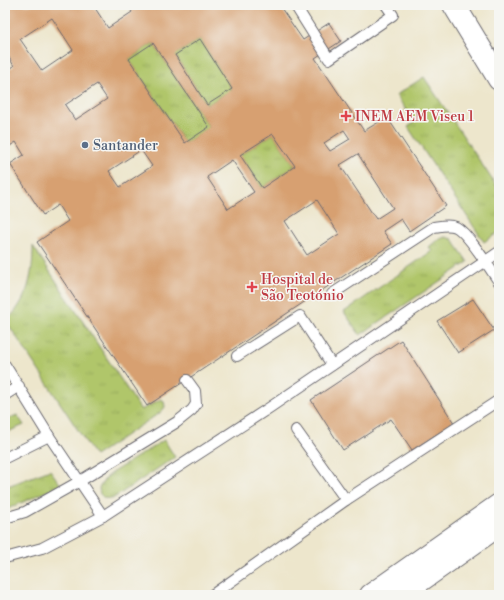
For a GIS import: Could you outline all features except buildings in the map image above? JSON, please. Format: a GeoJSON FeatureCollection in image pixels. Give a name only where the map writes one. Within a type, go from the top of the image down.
{"type":"FeatureCollection","features":[{"type":"Feature","properties":{"kind":"street"},"geometry":{"type":"LineString","coordinates":[[454,5],[499,79]]}},
{"type":"Feature","properties":{"kind":"street"},"geometry":{"type":"LineString","coordinates":[[471,5],[499,50]]}},
{"type":"Feature","properties":{"kind":"street"},"geometry":{"type":"LineString","coordinates":[[371,595],[499,505]]}},
{"type":"Feature","properties":{"kind":"street"},"geometry":{"type":"LineString","coordinates":[[400,595],[499,525]]}},
{"type":"Feature","properties":{"kind":"lane"},"geometry":{"type":"LineString","coordinates":[[295,5],[329,59],[393,15],[386,5]]}},
{"type":"Feature","properties":{"kind":"lane"},"geometry":{"type":"LineString","coordinates":[[332,294],[434,227],[446,225],[455,227],[464,234],[499,282]]}},
{"type":"Feature","properties":{"kind":"lane"},"geometry":{"type":"LineString","coordinates":[[5,558],[42,548],[104,516],[499,252]]}},
{"type":"Feature","properties":{"kind":"lane"},"geometry":{"type":"LineString","coordinates":[[236,356],[300,316],[332,365]]}},
{"type":"Feature","properties":{"kind":"lane"},"geometry":{"type":"LineString","coordinates":[[5,365],[49,436],[104,516]]}},
{"type":"Feature","properties":{"kind":"lane"},"geometry":{"type":"LineString","coordinates":[[5,518],[25,512],[80,481],[177,422],[192,410],[196,404],[195,392],[187,380]]}},
{"type":"Feature","properties":{"kind":"lane"},"geometry":{"type":"LineString","coordinates":[[5,395],[19,386]]}},
{"type":"Feature","properties":{"kind":"lane"},"geometry":{"type":"LineString","coordinates":[[212,595],[346,500],[499,400]]}},
{"type":"Feature","properties":{"kind":"lane"},"geometry":{"type":"LineString","coordinates":[[296,430],[346,500]]}},
{"type":"Feature","properties":{"kind":"lane"},"geometry":{"type":"LineString","coordinates":[[5,458],[49,436]]}},
{"type":"Feature","properties":{"kind":"green space"},"geometry":{"type":"Polygon","coordinates":[[[200,39],[232,89],[207,105],[175,55],[200,39]]]}},
{"type":"Feature","properties":{"kind":"green space"},"geometry":{"type":"Polygon","coordinates":[[[153,43],[209,127],[185,143],[129,59],[153,43]]]}},
{"type":"Feature","properties":{"kind":"green space"},"geometry":{"type":"Polygon","coordinates":[[[424,77],[499,190],[499,232],[484,242],[408,127],[414,122],[396,95],[424,77]]]}},
{"type":"Feature","properties":{"kind":"green space"},"geometry":{"type":"Polygon","coordinates":[[[273,134],[295,166],[262,188],[240,155],[273,134]]]}},
{"type":"Feature","properties":{"kind":"green space"},"geometry":{"type":"Polygon","coordinates":[[[445,237],[452,239],[468,262],[360,335],[344,312],[432,251],[429,247],[436,241],[445,237]]]}},
{"type":"Feature","properties":{"kind":"green space"},"geometry":{"type":"Polygon","coordinates":[[[33,246],[141,410],[161,399],[164,401],[165,407],[161,412],[95,456],[6,321],[20,305],[28,287],[32,267],[33,246]]]}},
{"type":"Feature","properties":{"kind":"green space"},"geometry":{"type":"Polygon","coordinates":[[[17,415],[24,425],[5,433],[5,420],[17,415]]]}},
{"type":"Feature","properties":{"kind":"green space"},"geometry":{"type":"Polygon","coordinates":[[[164,440],[175,457],[112,499],[104,498],[100,494],[99,488],[105,479],[113,472],[164,440]]]}},
{"type":"Feature","properties":{"kind":"green space"},"geometry":{"type":"Polygon","coordinates":[[[50,470],[61,485],[5,510],[5,487],[50,470]]]}},
{"type":"Feature","properties":{"kind":"place","name":"INEM AEM Viseu 1"},"geometry":{"type":"Point","coordinates":[346,116]}},
{"type":"Feature","properties":{"kind":"place","name":"Santander"},"geometry":{"type":"Point","coordinates":[85,145]}},
{"type":"Feature","properties":{"kind":"place","name":"Hospital de São Teotónio"},"geometry":{"type":"Point","coordinates":[252,287]}}]}
